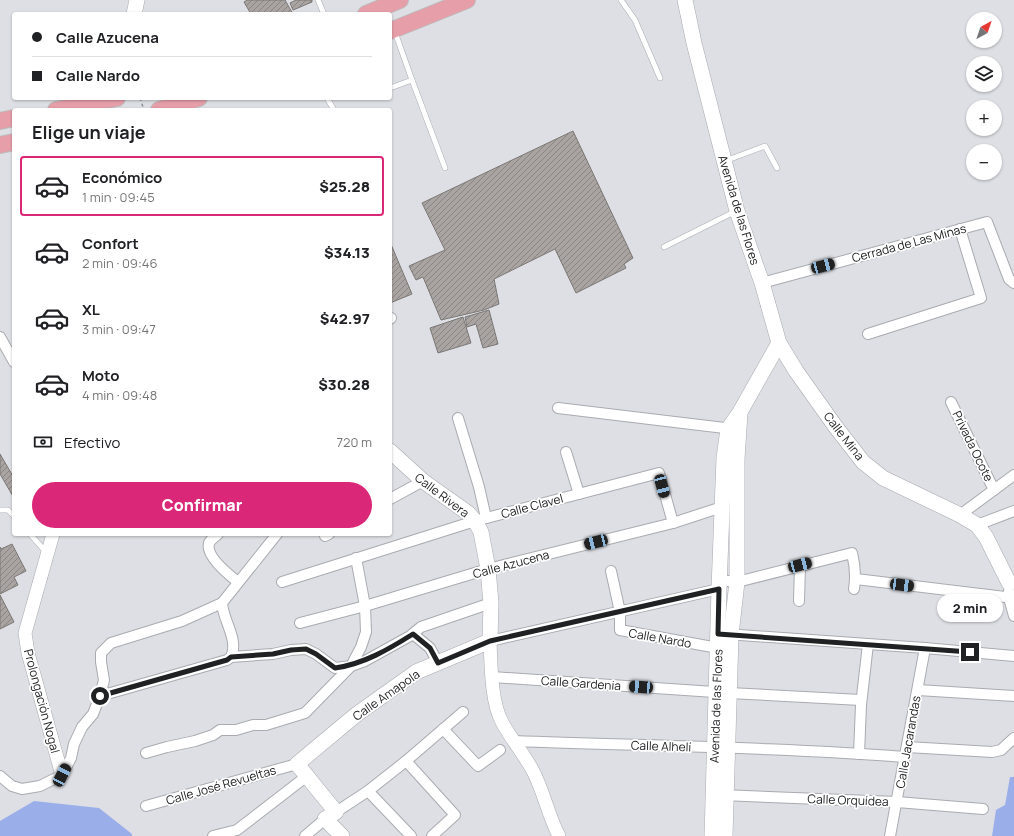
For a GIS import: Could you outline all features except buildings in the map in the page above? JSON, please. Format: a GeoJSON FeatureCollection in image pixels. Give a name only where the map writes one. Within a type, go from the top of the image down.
{"type":"FeatureCollection","features":[{"type":"Feature","properties":{"kind":"main road"},"geometry":{"type":"LineString","coordinates":[[134,12],[137,0]]}},
{"type":"Feature","properties":{"kind":"main road"},"geometry":{"type":"LineString","coordinates":[[369,12],[381,5],[400,0]]}},
{"type":"Feature","properties":{"kind":"main road"},"geometry":{"type":"LineString","coordinates":[[392,30],[467,0]]}},
{"type":"Feature","properties":{"kind":"main road","name":"Avenida de las Flores"},"geometry":{"type":"LineString","coordinates":[[685,0],[694,43],[737,211],[762,283],[779,342],[740,412],[724,458],[722,507],[729,532],[737,582],[723,639]]}},
{"type":"Feature","properties":{"kind":"main road"},"geometry":{"type":"LineString","coordinates":[[66,108],[107,100]]}},
{"type":"Feature","properties":{"kind":"main road"},"geometry":{"type":"LineString","coordinates":[[169,108],[198,102]]}},
{"type":"Feature","properties":{"kind":"main road"},"geometry":{"type":"LineString","coordinates":[[0,145],[12,142]]}},
{"type":"Feature","properties":{"kind":"main road","name":"Calle Mina"},"geometry":{"type":"LineString","coordinates":[[779,342],[796,371],[835,426],[863,462],[884,478],[960,515],[977,525]]}},
{"type":"Feature","properties":{"kind":"main road","name":"Avenida de las Flores"},"geometry":{"type":"LineString","coordinates":[[725,836],[720,795],[723,639],[719,585],[729,532],[733,429]]}},
{"type":"Feature","properties":{"kind":"main road","name":"Calle Rivera"},"geometry":{"type":"LineString","coordinates":[[392,453],[423,481],[468,513],[481,519],[481,532],[488,569],[491,603],[490,641]]}},
{"type":"Feature","properties":{"kind":"main road"},"geometry":{"type":"LineString","coordinates":[[977,525],[986,537],[1012,592]]}},
{"type":"Feature","properties":{"kind":"main road","name":"Calle Amapola"},"geometry":{"type":"LineString","coordinates":[[297,764],[357,714],[416,672],[490,641]]}},
{"type":"Feature","properties":{"kind":"main road"},"geometry":{"type":"LineString","coordinates":[[297,764],[307,776],[342,836]]}},
{"type":"Feature","properties":{"kind":"main road","name":"Avenida de las Flores"},"geometry":{"type":"LineString","coordinates":[[712,836],[720,795]]}},
{"type":"Feature","properties":{"kind":"street","name":"Cerrada de Las Minas"},"geometry":{"type":"LineString","coordinates":[[762,283],[987,222],[1009,279],[1014,283]]}},
{"type":"Feature","properties":{"kind":"street"},"geometry":{"type":"LineString","coordinates":[[868,334],[981,298],[960,229]]}},
{"type":"Feature","properties":{"kind":"street"},"geometry":{"type":"LineString","coordinates":[[0,337],[12,358]]}},
{"type":"Feature","properties":{"kind":"street","name":"Privada Ocote"},"geometry":{"type":"LineString","coordinates":[[951,402],[994,490]]}},
{"type":"Feature","properties":{"kind":"street"},"geometry":{"type":"LineString","coordinates":[[558,408],[733,429]]}},
{"type":"Feature","properties":{"kind":"street"},"geometry":{"type":"LineString","coordinates":[[458,418],[479,487],[481,519]]}},
{"type":"Feature","properties":{"kind":"street"},"geometry":{"type":"LineString","coordinates":[[566,452],[579,494]]}},
{"type":"Feature","properties":{"kind":"street","name":"Calle Clavel"},"geometry":{"type":"LineString","coordinates":[[282,582],[481,519],[659,473],[673,523]]}},
{"type":"Feature","properties":{"kind":"street"},"geometry":{"type":"LineString","coordinates":[[960,515],[1014,475]]}},
{"type":"Feature","properties":{"kind":"street"},"geometry":{"type":"LineString","coordinates":[[392,498],[423,481]]}},
{"type":"Feature","properties":{"kind":"street","name":"Calle Azucena"},"geometry":{"type":"LineString","coordinates":[[300,622],[365,606],[488,569],[673,523],[722,507]]}},
{"type":"Feature","properties":{"kind":"street"},"geometry":{"type":"LineString","coordinates":[[977,525],[1014,511]]}},
{"type":"Feature","properties":{"kind":"street","name":"Prolongación Nogal"},"geometry":{"type":"LineString","coordinates":[[52,536],[25,633],[28,653],[62,775]]}},
{"type":"Feature","properties":{"kind":"street"},"geometry":{"type":"LineString","coordinates":[[216,536],[209,544],[210,551],[222,568],[238,582]]}},
{"type":"Feature","properties":{"kind":"street"},"geometry":{"type":"LineString","coordinates":[[0,776],[12,786],[22,789],[40,786],[62,775],[71,758],[74,744],[82,727],[93,714],[100,696],[104,680],[101,653],[111,643],[182,621],[222,603],[275,536]]}},
{"type":"Feature","properties":{"kind":"street"},"geometry":{"type":"LineString","coordinates":[[737,582],[852,553],[855,563],[855,584],[1012,592],[1014,616]]}},
{"type":"Feature","properties":{"kind":"street"},"geometry":{"type":"LineString","coordinates":[[146,754],[167,747],[195,741],[213,735],[220,730],[236,730],[253,725],[266,725],[305,713],[350,666],[361,647],[366,632],[365,606],[356,558]]}},
{"type":"Feature","properties":{"kind":"street"},"geometry":{"type":"LineString","coordinates":[[799,601],[800,565]]}},
{"type":"Feature","properties":{"kind":"street"},"geometry":{"type":"LineString","coordinates":[[611,571],[620,612]]}},
{"type":"Feature","properties":{"kind":"street","name":"Calle Amapola"},"geometry":{"type":"LineString","coordinates":[[490,641],[620,612],[719,585],[737,582]]}},
{"type":"Feature","properties":{"kind":"street"},"geometry":{"type":"LineString","coordinates":[[222,603],[222,611],[227,620],[234,649],[231,657]]}},
{"type":"Feature","properties":{"kind":"street"},"geometry":{"type":"LineString","coordinates":[[100,696],[227,660],[231,657],[273,654],[291,650],[306,649],[316,654],[335,668],[350,666],[365,661],[413,634],[422,627],[491,603]]}},
{"type":"Feature","properties":{"kind":"street","name":"Calle Nardo"},"geometry":{"type":"LineString","coordinates":[[620,612],[620,630],[723,639],[868,644],[1014,656]]}},
{"type":"Feature","properties":{"kind":"street"},"geometry":{"type":"LineString","coordinates":[[413,634],[430,648],[438,663]]}},
{"type":"Feature","properties":{"kind":"street"},"geometry":{"type":"LineString","coordinates":[[490,641],[492,677],[501,721],[533,771],[552,830],[559,836]]}},
{"type":"Feature","properties":{"kind":"street"},"geometry":{"type":"LineString","coordinates":[[859,754],[862,700],[868,644]]}},
{"type":"Feature","properties":{"kind":"street","name":"Calle Jacarandas"},"geometry":{"type":"LineString","coordinates":[[890,836],[925,648]]}},
{"type":"Feature","properties":{"kind":"street","name":"Calle Gardenia"},"geometry":{"type":"LineString","coordinates":[[492,677],[722,693],[862,700]]}},
{"type":"Feature","properties":{"kind":"street"},"geometry":{"type":"LineString","coordinates":[[918,690],[1014,696]]}},
{"type":"Feature","properties":{"kind":"street"},"geometry":{"type":"LineString","coordinates":[[305,836],[331,815],[368,791],[406,762],[463,712]]}},
{"type":"Feature","properties":{"kind":"street"},"geometry":{"type":"LineString","coordinates":[[443,729],[478,766],[500,750]]}},
{"type":"Feature","properties":{"kind":"street","name":"Calle Alhelí"},"geometry":{"type":"LineString","coordinates":[[514,741],[859,754],[906,752],[992,752],[1001,750],[1014,738]]}},
{"type":"Feature","properties":{"kind":"street"},"geometry":{"type":"LineString","coordinates":[[406,762],[454,815],[432,836]]}},
{"type":"Feature","properties":{"kind":"street","name":"Calle José Revueltas"},"geometry":{"type":"LineString","coordinates":[[146,806],[297,764]]}},
{"type":"Feature","properties":{"kind":"street"},"geometry":{"type":"LineString","coordinates":[[213,836],[239,833],[307,776]]}},
{"type":"Feature","properties":{"kind":"street"},"geometry":{"type":"LineString","coordinates":[[368,791],[411,836]]}},
{"type":"Feature","properties":{"kind":"street","name":"Calle Orquídea"},"geometry":{"type":"LineString","coordinates":[[720,795],[897,802],[983,809]]}},
{"type":"Feature","properties":{"kind":"lane"},"geometry":{"type":"LineString","coordinates":[[318,0],[323,12]]}},
{"type":"Feature","properties":{"kind":"lane"},"geometry":{"type":"LineString","coordinates":[[621,0],[635,20],[660,78]]}},
{"type":"Feature","properties":{"kind":"lane"},"geometry":{"type":"LineString","coordinates":[[392,30],[445,168]]}},
{"type":"Feature","properties":{"kind":"lane"},"geometry":{"type":"LineString","coordinates":[[392,87],[412,80]]}},
{"type":"Feature","properties":{"kind":"lane"},"geometry":{"type":"LineString","coordinates":[[724,161],[766,146],[777,168]]}},
{"type":"Feature","properties":{"kind":"lane"},"geometry":{"type":"LineString","coordinates":[[664,247],[737,211]]}},
{"type":"Feature","properties":{"kind":"lane"},"geometry":{"type":"LineString","coordinates":[[0,510],[8,510],[12,514]]}},
{"type":"Feature","properties":{"kind":"lane"},"geometry":{"type":"LineString","coordinates":[[32,536],[48,554]]}},
{"type":"Feature","properties":{"kind":"shaded area"},"geometry":{"type":"Polygon","coordinates":[[[1010,777],[1014,777],[1014,836],[992,836],[996,810],[1005,805],[1010,777]]]}},
{"type":"Feature","properties":{"kind":"shaded area"},"geometry":{"type":"Polygon","coordinates":[[[34,801],[99,808],[132,834],[132,836],[0,836],[0,821],[34,801]]]}},
{"type":"Feature","properties":{"kind":"route"},"geometry":{"type":"LineString","coordinates":[[100,696],[227,660],[231,657],[273,654],[291,650],[306,649],[316,654],[335,668],[350,666],[365,661],[413,634],[421,639],[430,648],[438,663],[490,641],[719,589],[718,634],[970,652]]}}]}
